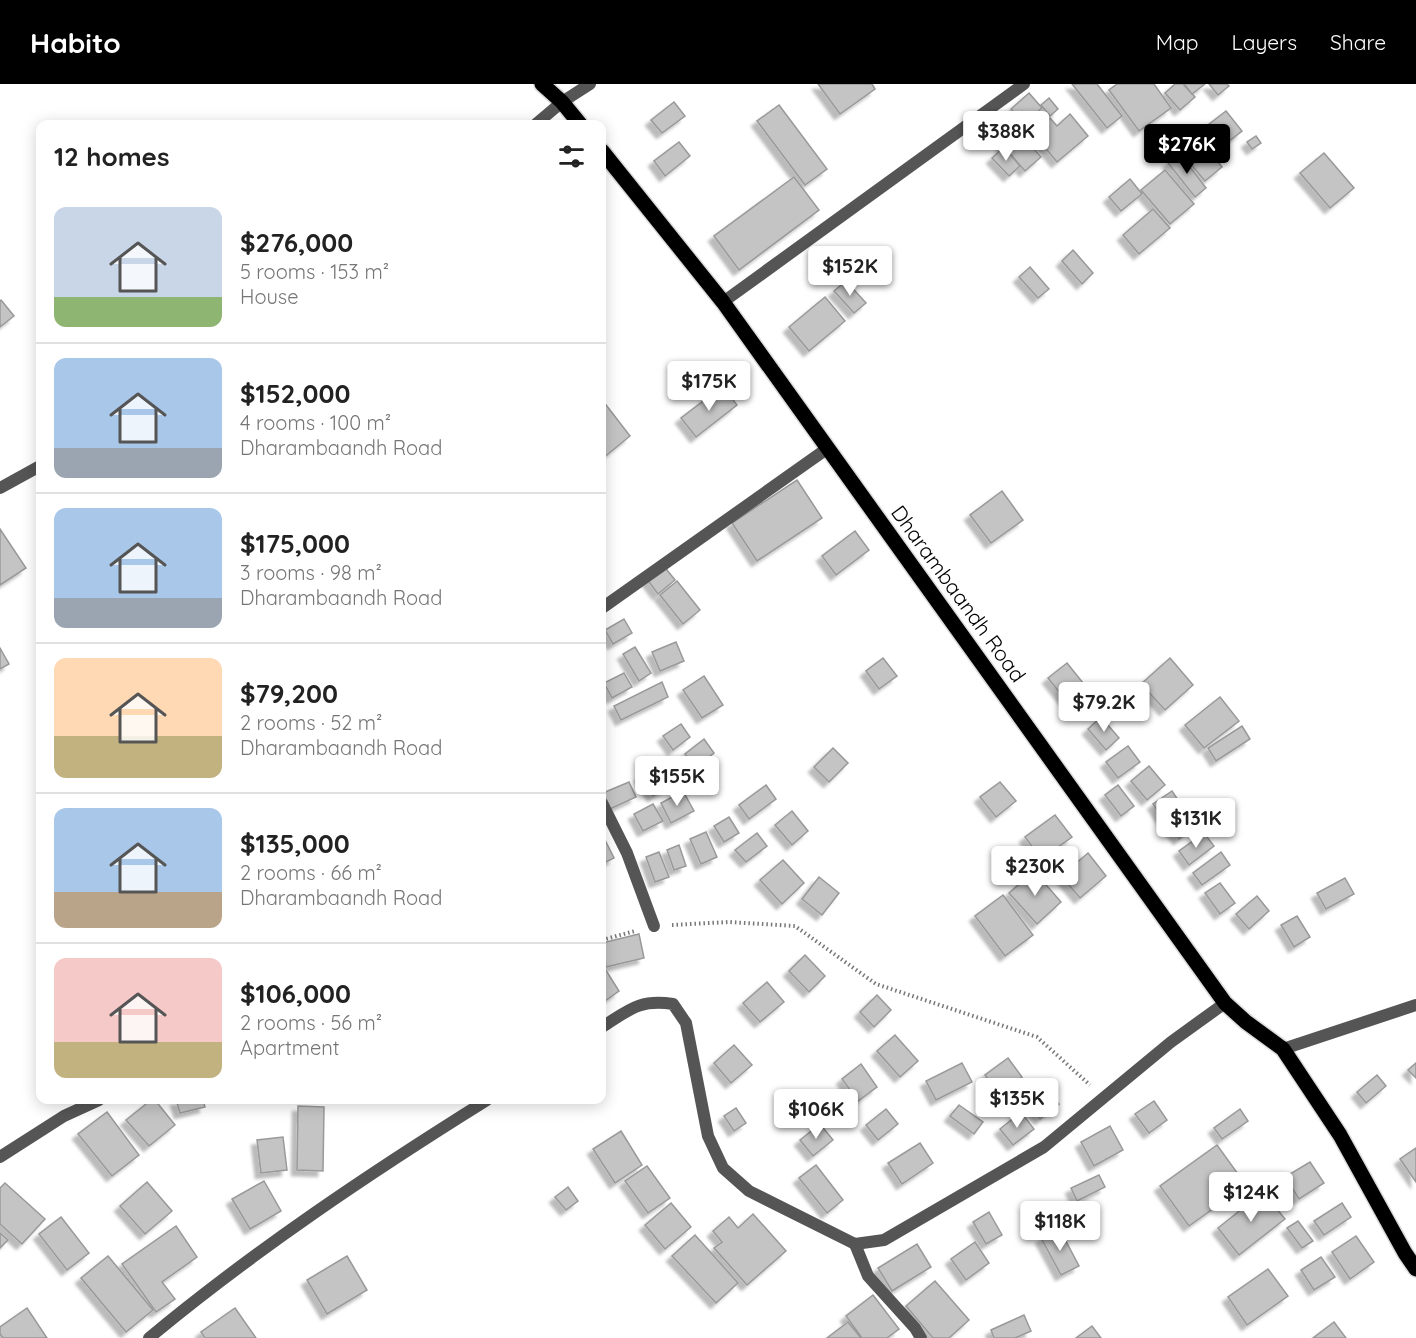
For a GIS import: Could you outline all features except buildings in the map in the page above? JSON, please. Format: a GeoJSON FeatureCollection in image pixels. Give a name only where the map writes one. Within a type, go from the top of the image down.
{"type":"FeatureCollection","features":[{"type":"Feature","properties":{"kind":"main road"},"geometry":{"type":"LineString","coordinates":[[542,84],[562,102],[577,120]]}},
{"type":"Feature","properties":{"kind":"main road","name":"Dharambaandh Road"},"geometry":{"type":"LineString","coordinates":[[606,156],[723,302],[1225,1004],[1283,1049],[1340,1135],[1416,1269]]}},
{"type":"Feature","properties":{"kind":"street"},"geometry":{"type":"LineString","coordinates":[[541,120],[562,102],[590,84]]}},
{"type":"Feature","properties":{"kind":"street"},"geometry":{"type":"LineString","coordinates":[[723,302],[1024,84]]}},
{"type":"Feature","properties":{"kind":"street"},"geometry":{"type":"LineString","coordinates":[[606,605],[828,448]]}},
{"type":"Feature","properties":{"kind":"street"},"geometry":{"type":"LineString","coordinates":[[0,488],[36,468]]}},
{"type":"Feature","properties":{"kind":"street"},"geometry":{"type":"LineString","coordinates":[[606,811],[627,853],[654,926]]}},
{"type":"Feature","properties":{"kind":"street"},"geometry":{"type":"LineString","coordinates":[[606,1024],[634,1006],[655,1001],[673,1004],[686,1023],[708,1136],[723,1168],[749,1191],[855,1244],[884,1240],[1044,1147],[1172,1042],[1225,1004]]}},
{"type":"Feature","properties":{"kind":"street"},"geometry":{"type":"LineString","coordinates":[[1283,1049],[1416,1005]]}},
{"type":"Feature","properties":{"kind":"street"},"geometry":{"type":"LineString","coordinates":[[0,1157],[64,1116],[90,1104]]}},
{"type":"Feature","properties":{"kind":"street"},"geometry":{"type":"LineString","coordinates":[[149,1338],[207,1289],[395,1157],[481,1104]]}},
{"type":"Feature","properties":{"kind":"street"},"geometry":{"type":"LineString","coordinates":[[855,1244],[868,1276],[915,1328],[921,1338]]}},
{"type":"Feature","properties":{"kind":"path"},"geometry":{"type":"LineString","coordinates":[[606,939],[654,926],[729,922],[795,926],[876,984],[1037,1037],[1104,1097]]}}]}
